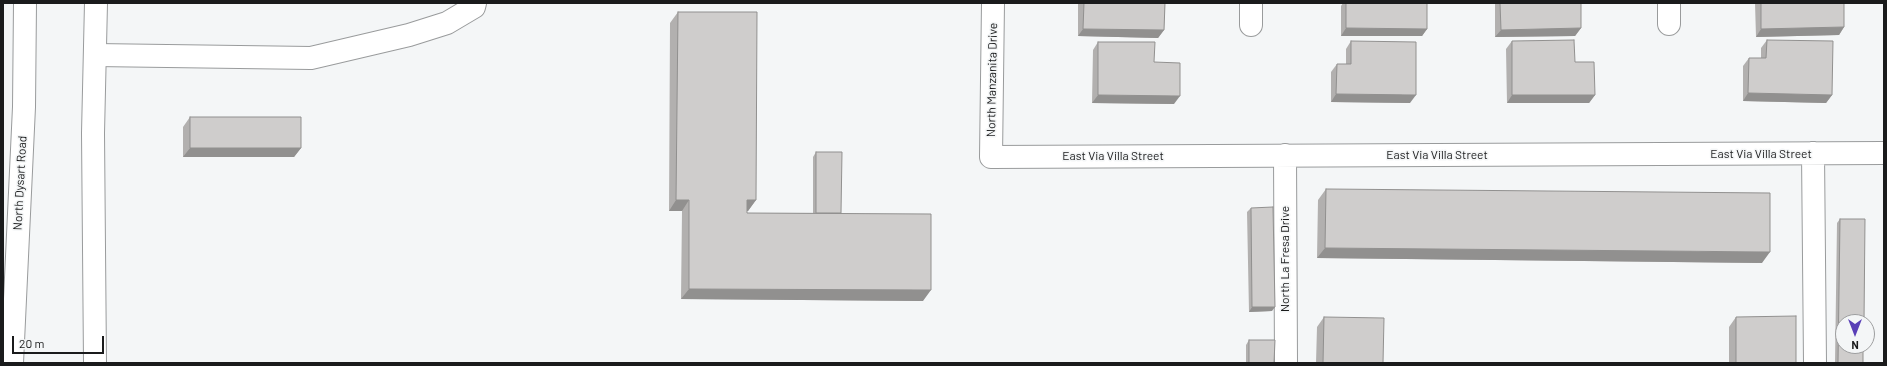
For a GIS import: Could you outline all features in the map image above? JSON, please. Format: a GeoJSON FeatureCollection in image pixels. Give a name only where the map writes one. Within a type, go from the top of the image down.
{"type":"FeatureCollection","features":[{"type":"Feature","properties":{"kind":"street","name":"North Dysart Road"},"geometry":{"type":"LineString","coordinates":[[12,363],[24,107],[25,3]]}},
{"type":"Feature","properties":{"kind":"street"},"geometry":{"type":"LineString","coordinates":[[95,363],[93,141],[96,3]]}},
{"type":"Feature","properties":{"kind":"street"},"geometry":{"type":"LineString","coordinates":[[95,55],[311,58],[409,35],[447,23],[474,7],[475,3]]}},
{"type":"Feature","properties":{"kind":"street","name":"North Manzanita Drive"},"geometry":{"type":"LineString","coordinates":[[991,157],[993,3]]}},
{"type":"Feature","properties":{"kind":"street"},"geometry":{"type":"LineString","coordinates":[[1251,3],[1251,25]]}},
{"type":"Feature","properties":{"kind":"street"},"geometry":{"type":"LineString","coordinates":[[1813,153],[1815,363]]}},
{"type":"Feature","properties":{"kind":"street","name":"East Via Villa Street"},"geometry":{"type":"LineString","coordinates":[[991,157],[1884,153]]}},
{"type":"Feature","properties":{"kind":"street","name":"North La Fresa Drive"},"geometry":{"type":"LineString","coordinates":[[1285,155],[1286,363]]}},
{"type":"Feature","properties":{"kind":"building"},"geometry":{"type":"Polygon","coordinates":[[[1084,3],[1165,3],[1164,30],[1083,29],[1084,3]]]}},
{"type":"Feature","properties":{"kind":"building"},"geometry":{"type":"Polygon","coordinates":[[[1346,3],[1427,3],[1427,29],[1346,28],[1346,3]]]}},
{"type":"Feature","properties":{"kind":"building"},"geometry":{"type":"Polygon","coordinates":[[[1500,3],[1581,3],[1581,28],[1501,30],[1500,3]]]}},
{"type":"Feature","properties":{"kind":"building"},"geometry":{"type":"Polygon","coordinates":[[[1761,3],[1844,3],[1844,27],[1761,29],[1761,3]]]}},
{"type":"Feature","properties":{"kind":"building"},"geometry":{"type":"Polygon","coordinates":[[[678,12],[757,12],[756,200],[747,200],[747,213],[931,214],[931,290],[689,289],[689,200],[676,200],[678,12]]]}},
{"type":"Feature","properties":{"kind":"building"},"geometry":{"type":"Polygon","coordinates":[[[1574,40],[1575,62],[1594,62],[1595,95],[1512,95],[1512,41],[1574,40]]]}},
{"type":"Feature","properties":{"kind":"building"},"geometry":{"type":"Polygon","coordinates":[[[1767,40],[1833,41],[1832,95],[1748,93],[1749,58],[1766,58],[1767,40]]]}},
{"type":"Feature","properties":{"kind":"building"},"geometry":{"type":"Polygon","coordinates":[[[1351,41],[1416,42],[1416,95],[1336,94],[1337,64],[1351,64],[1351,41]]]}},
{"type":"Feature","properties":{"kind":"building"},"geometry":{"type":"Polygon","coordinates":[[[1098,42],[1155,42],[1154,62],[1180,63],[1180,96],[1098,95],[1098,42]]]}},
{"type":"Feature","properties":{"kind":"building"},"geometry":{"type":"Polygon","coordinates":[[[190,117],[301,117],[301,148],[190,148],[190,117]]]}},
{"type":"Feature","properties":{"kind":"building"},"geometry":{"type":"Polygon","coordinates":[[[816,152],[842,152],[841,213],[816,213],[816,152]]]}},
{"type":"Feature","properties":{"kind":"building"},"geometry":{"type":"Polygon","coordinates":[[[1326,189],[1770,193],[1770,252],[1325,248],[1326,189]]]}},
{"type":"Feature","properties":{"kind":"building"},"geometry":{"type":"Polygon","coordinates":[[[1273,207],[1275,307],[1252,307],[1251,208],[1273,207]]]}},
{"type":"Feature","properties":{"kind":"building"},"geometry":{"type":"Polygon","coordinates":[[[1840,219],[1865,219],[1864,314],[1839,314],[1840,219]]]}},
{"type":"Feature","properties":{"kind":"building"},"geometry":{"type":"Polygon","coordinates":[[[1796,316],[1796,363],[1736,363],[1736,317],[1796,316]]]}},
{"type":"Feature","properties":{"kind":"building"},"geometry":{"type":"Polygon","coordinates":[[[1324,317],[1384,318],[1383,363],[1323,363],[1324,317]]]}},
{"type":"Feature","properties":{"kind":"building"},"geometry":{"type":"Polygon","coordinates":[[[1249,340],[1275,340],[1274,363],[1249,363],[1249,340]]]}},
{"type":"Feature","properties":{"kind":"building"},"geometry":{"type":"Polygon","coordinates":[[[1838,354],[1863,354],[1863,363],[1838,363],[1838,354]]]}}]}
